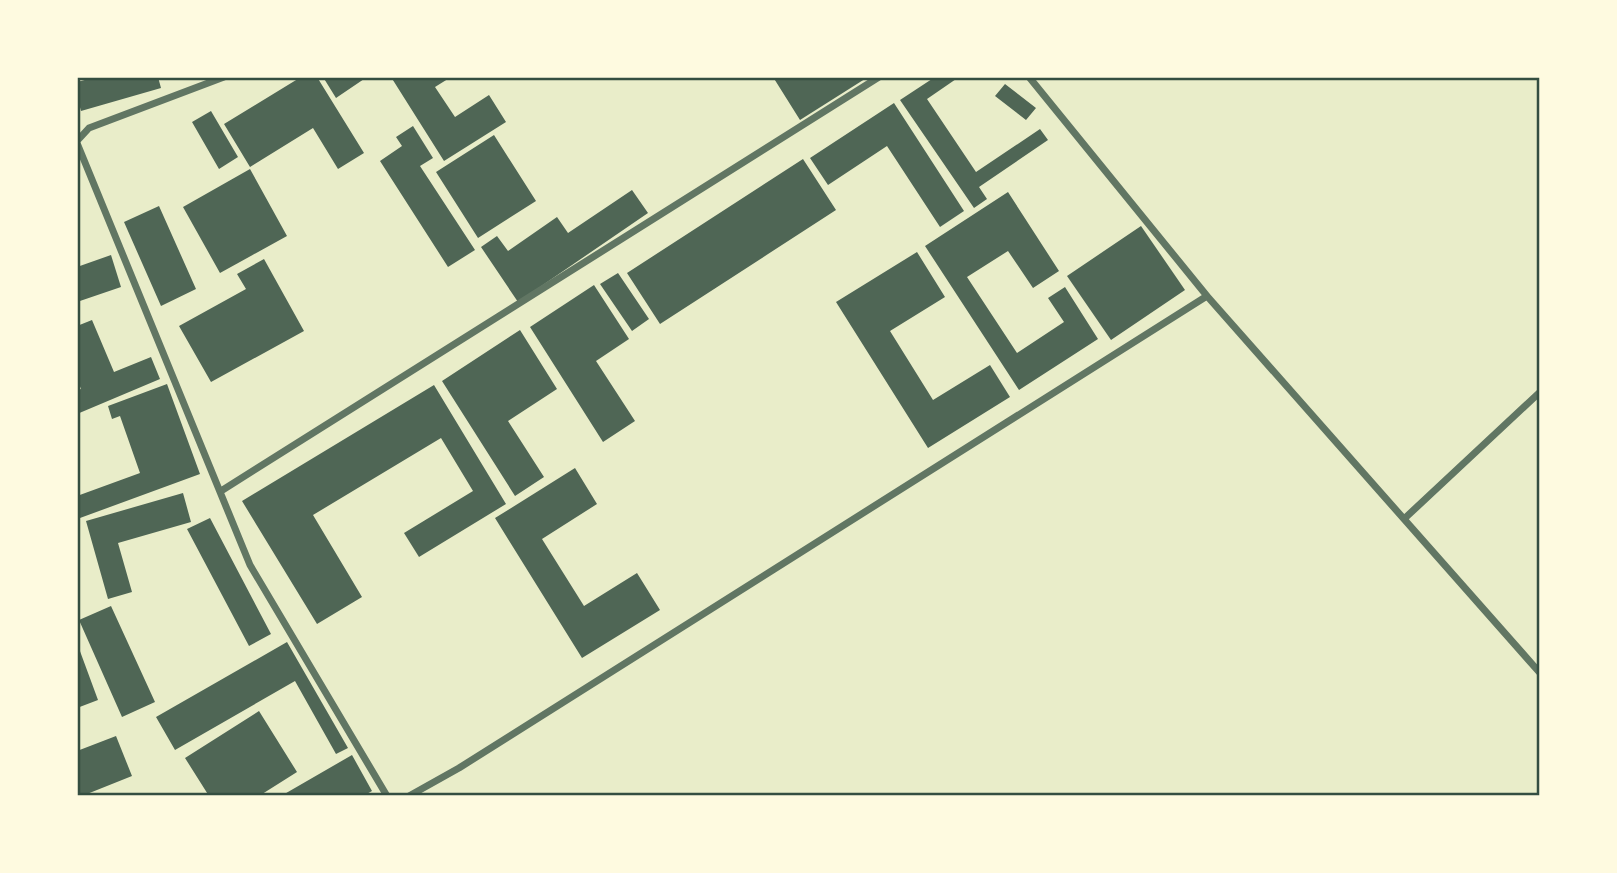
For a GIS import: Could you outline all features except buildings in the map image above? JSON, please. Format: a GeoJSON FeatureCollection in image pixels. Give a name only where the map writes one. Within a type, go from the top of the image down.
{"type":"FeatureCollection","features":[{"type":"Feature","properties":{"kind":"street"},"geometry":{"type":"LineString","coordinates":[[223,77],[89,128],[77,142],[250,565],[387,796]]}},
{"type":"Feature","properties":{"kind":"street"},"geometry":{"type":"LineString","coordinates":[[220,491],[879,77]]}},
{"type":"Feature","properties":{"kind":"street"},"geometry":{"type":"LineString","coordinates":[[1029,77],[1207,296],[1540,673]]}},
{"type":"Feature","properties":{"kind":"street"},"geometry":{"type":"LineString","coordinates":[[409,796],[458,768],[1207,296]]}},
{"type":"Feature","properties":{"kind":"street"},"geometry":{"type":"LineString","coordinates":[[1404,519],[1540,392]]}}]}
